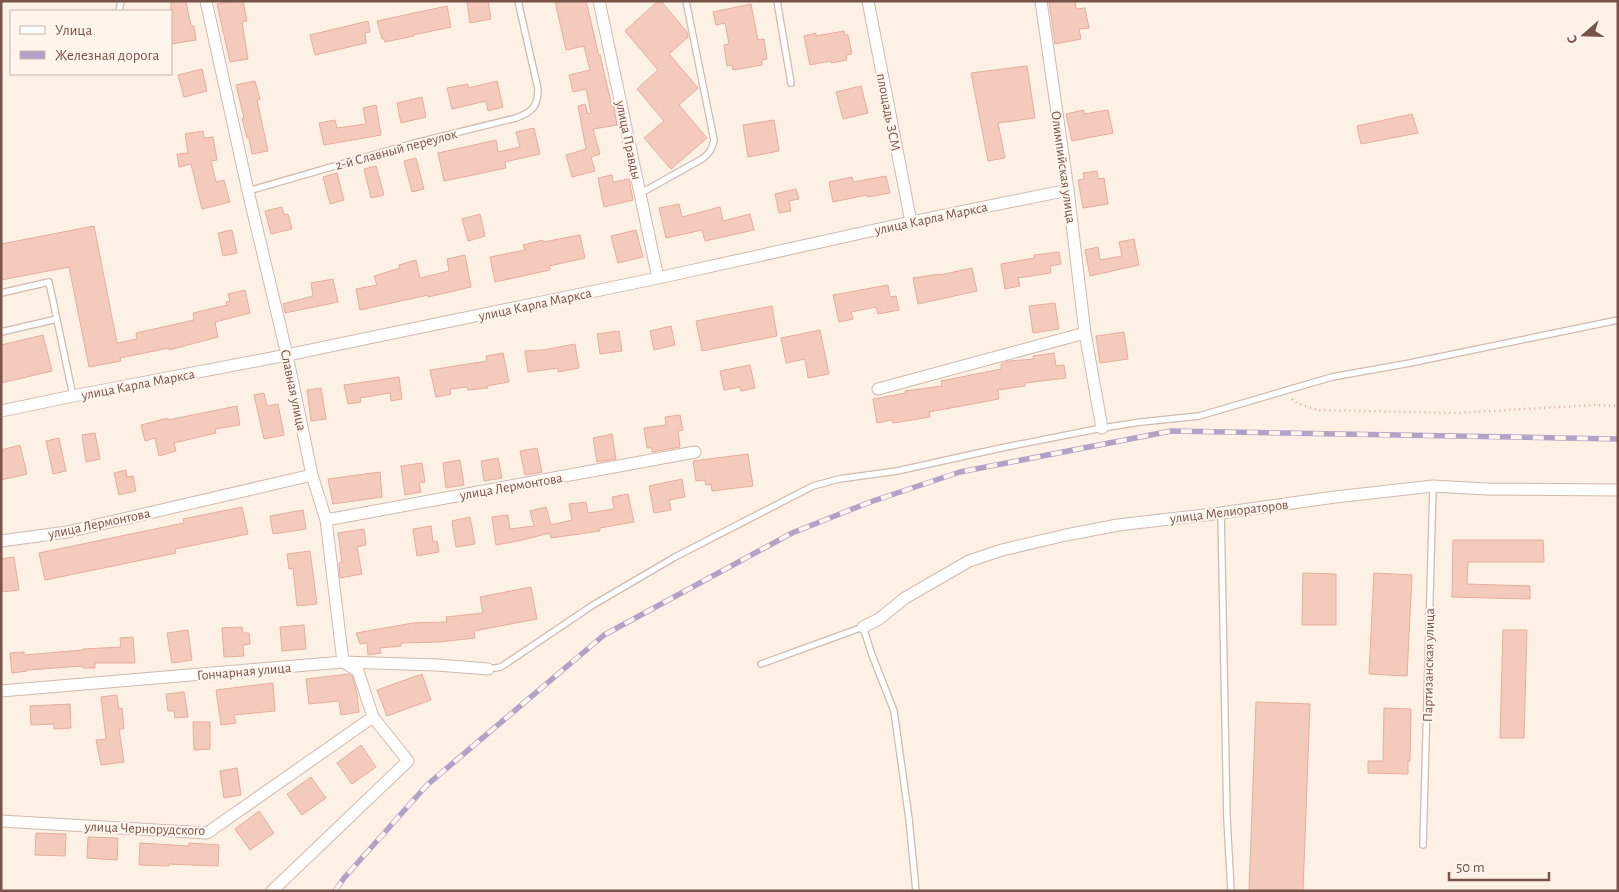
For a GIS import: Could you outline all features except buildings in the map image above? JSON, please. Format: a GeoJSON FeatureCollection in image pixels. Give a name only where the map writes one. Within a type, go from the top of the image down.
{"type":"FeatureCollection","features":[{"type":"Feature","properties":{"kind":"street","name":"Славная улица"},"geometry":{"type":"LineString","coordinates":[[206,1],[287,355],[312,475],[326,520],[343,662]]}},
{"type":"Feature","properties":{"kind":"street","name":"улица Правды"},"geometry":{"type":"LineString","coordinates":[[600,1],[658,278]]}},
{"type":"Feature","properties":{"kind":"street","name":"площадь ЗСМ"},"geometry":{"type":"LineString","coordinates":[[868,1],[910,222]]}},
{"type":"Feature","properties":{"kind":"street","name":"Олимпийская улица"},"geometry":{"type":"LineString","coordinates":[[1041,1],[1068,190],[1085,333],[1102,428]]}},
{"type":"Feature","properties":{"kind":"street","name":"улица Карла Маркса"},"geometry":{"type":"LineString","coordinates":[[1,412],[658,278],[910,222],[1068,190]]}},
{"type":"Feature","properties":{"kind":"street"},"geometry":{"type":"LineString","coordinates":[[878,389],[1085,333]]}},
{"type":"Feature","properties":{"kind":"street","name":"улица Лермонтова"},"geometry":{"type":"LineString","coordinates":[[326,520],[695,452]]}},
{"type":"Feature","properties":{"kind":"street","name":"улица Лермонтова"},"geometry":{"type":"LineString","coordinates":[[1,541],[67,532],[312,475]]}},
{"type":"Feature","properties":{"kind":"street","name":"улица Мелиораторов"},"geometry":{"type":"LineString","coordinates":[[863,627],[879,619],[906,598],[969,561],[1002,550],[1066,534],[1118,525],[1432,486],[1487,489],[1618,490]]}},
{"type":"Feature","properties":{"kind":"street"},"geometry":{"type":"LineString","coordinates":[[272,891],[408,761],[373,717],[358,671],[343,662]]}},
{"type":"Feature","properties":{"kind":"street","name":"Гончарная улица"},"geometry":{"type":"LineString","coordinates":[[1,691],[343,662],[437,665],[488,669]]}},
{"type":"Feature","properties":{"kind":"street","name":"улица Чернорудского"},"geometry":{"type":"LineString","coordinates":[[1,821],[207,832],[373,717]]}},
{"type":"Feature","properties":{"kind":"lane","name":"2-й Славный переулок"},"geometry":{"type":"LineString","coordinates":[[248,191],[411,144],[516,118],[530,112],[538,100],[538,89],[518,1]]}},
{"type":"Feature","properties":{"kind":"lane"},"geometry":{"type":"LineString","coordinates":[[641,193],[695,163],[710,153],[713,148],[714,140],[686,1]]}},
{"type":"Feature","properties":{"kind":"lane"},"geometry":{"type":"LineString","coordinates":[[777,1],[791,83]]}},
{"type":"Feature","properties":{"kind":"lane"},"geometry":{"type":"LineString","coordinates":[[1,293],[49,282],[73,396]]}},
{"type":"Feature","properties":{"kind":"lane"},"geometry":{"type":"LineString","coordinates":[[1,332],[57,319]]}},
{"type":"Feature","properties":{"kind":"lane"},"geometry":{"type":"LineString","coordinates":[[488,669],[501,667],[593,605],[675,557],[813,486],[839,479],[897,471],[1102,428],[1199,416],[1332,377],[1410,363],[1618,320]]}},
{"type":"Feature","properties":{"kind":"lane","name":"Партизанская улица"},"geometry":{"type":"LineString","coordinates":[[1423,845],[1432,486]]}},
{"type":"Feature","properties":{"kind":"lane"},"geometry":{"type":"LineString","coordinates":[[1221,513],[1230,891]]}},
{"type":"Feature","properties":{"kind":"lane"},"geometry":{"type":"LineString","coordinates":[[761,664],[863,627],[894,711],[909,819],[916,891]]}},
{"type":"Feature","properties":{"kind":"path"},"geometry":{"type":"LineString","coordinates":[[1283,392],[1297,403],[1317,410],[1456,413],[1593,405],[1618,406]]}},
{"type":"Feature","properties":{"kind":"railway"},"geometry":{"type":"LineString","coordinates":[[335,891],[344,878],[427,785],[604,635],[792,533],[870,502],[960,472],[1171,431],[1618,439]]}}]}
